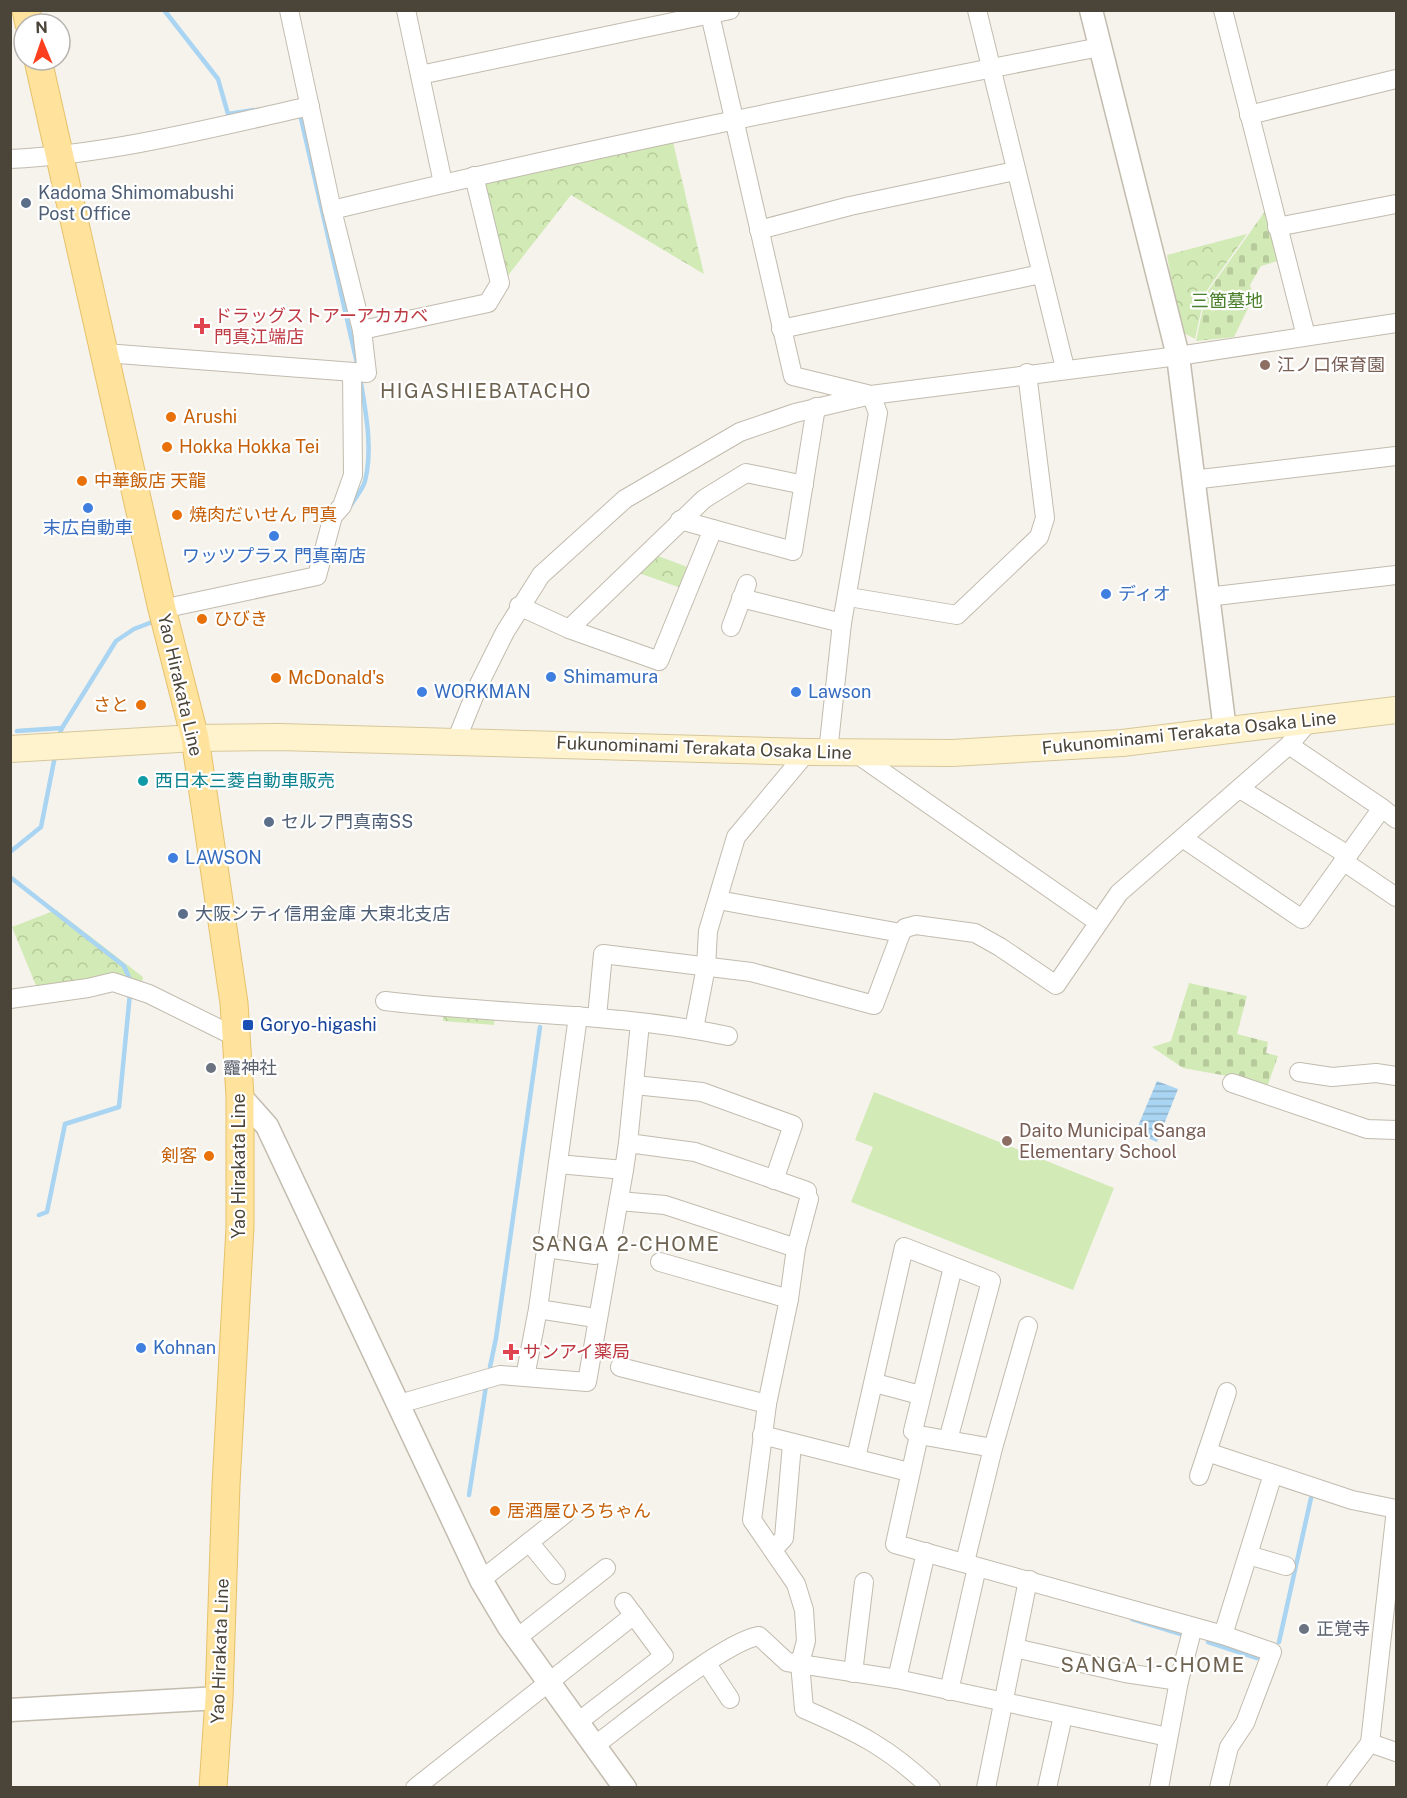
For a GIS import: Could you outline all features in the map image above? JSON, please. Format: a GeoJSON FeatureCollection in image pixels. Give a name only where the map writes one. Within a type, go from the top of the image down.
{"type":"FeatureCollection","features":[{"type":"Feature","properties":{"kind":"main road","name":"Yao Hirakata Line"},"geometry":{"type":"LineString","coordinates":[[41,72],[162,609],[195,738],[224,924],[236,1037],[240,1096],[240,1227],[213,1788]]}},
{"type":"Feature","properties":{"kind":"main road","name":"Fukunominami Terakata Osaka Line"},"geometry":{"type":"LineString","coordinates":[[10,749],[195,738],[456,741],[817,752],[1035,750],[1122,743],[1396,710]]}},
{"type":"Feature","properties":{"kind":"street"},"geometry":{"type":"LineString","coordinates":[[105,353],[368,373],[362,330],[332,210],[289,10]]}},
{"type":"Feature","properties":{"kind":"street"},"geometry":{"type":"LineString","coordinates":[[406,10],[443,183]]}},
{"type":"Feature","properties":{"kind":"street"},"geometry":{"type":"LineString","coordinates":[[420,75],[730,10]]}},
{"type":"Feature","properties":{"kind":"street"},"geometry":{"type":"LineString","coordinates":[[977,10],[1065,368]]}},
{"type":"Feature","properties":{"kind":"street"},"geometry":{"type":"LineString","coordinates":[[1223,10],[1306,336]]}},
{"type":"Feature","properties":{"kind":"street"},"geometry":{"type":"LineString","coordinates":[[1094,11],[1100,47],[1178,356],[1225,730]]}},
{"type":"Feature","properties":{"kind":"street"},"geometry":{"type":"LineString","coordinates":[[710,13],[793,376],[871,395]]}},
{"type":"Feature","properties":{"kind":"street"},"geometry":{"type":"LineString","coordinates":[[332,210],[474,176],[1100,47]]}},
{"type":"Feature","properties":{"kind":"street"},"geometry":{"type":"LineString","coordinates":[[1249,115],[1396,79]]}},
{"type":"Feature","properties":{"kind":"street"},"geometry":{"type":"LineString","coordinates":[[10,159],[60,157],[156,140],[310,106]]}},
{"type":"Feature","properties":{"kind":"street"},"geometry":{"type":"LineString","coordinates":[[759,230],[850,206],[1015,171]]}},
{"type":"Feature","properties":{"kind":"street"},"geometry":{"type":"LineString","coordinates":[[362,330],[488,303],[500,283],[474,176]]}},
{"type":"Feature","properties":{"kind":"street"},"geometry":{"type":"LineString","coordinates":[[1277,227],[1396,204]]}},
{"type":"Feature","properties":{"kind":"street"},"geometry":{"type":"LineString","coordinates":[[781,329],[1041,274]]}},
{"type":"Feature","properties":{"kind":"street"},"geometry":{"type":"LineString","coordinates":[[456,741],[479,684],[519,606],[541,575],[625,499],[740,432],[816,406],[871,395],[1065,368],[1178,356],[1396,323]]}},
{"type":"Feature","properties":{"kind":"street"},"geometry":{"type":"LineString","coordinates":[[162,609],[317,576],[333,516],[342,506],[353,475],[352,372]]}},
{"type":"Feature","properties":{"kind":"street"},"geometry":{"type":"LineString","coordinates":[[849,597],[957,615],[1039,537],[1045,518],[1027,373]]}},
{"type":"Feature","properties":{"kind":"street"},"geometry":{"type":"LineString","coordinates":[[694,1029],[706,967],[708,931],[736,837],[817,752],[849,597],[878,413],[871,395]]}},
{"type":"Feature","properties":{"kind":"street"},"geometry":{"type":"LineString","coordinates":[[680,520],[793,551],[816,406]]}},
{"type":"Feature","properties":{"kind":"street"},"geometry":{"type":"LineString","coordinates":[[1192,480],[1396,456]]}},
{"type":"Feature","properties":{"kind":"street"},"geometry":{"type":"LineString","coordinates":[[569,629],[680,520],[704,499],[746,473],[804,485]]}},
{"type":"Feature","properties":{"kind":"street"},"geometry":{"type":"LineString","coordinates":[[519,606],[569,629],[659,661],[713,529]]}},
{"type":"Feature","properties":{"kind":"street"},"geometry":{"type":"LineString","coordinates":[[1207,597],[1396,575]]}},
{"type":"Feature","properties":{"kind":"street"},"geometry":{"type":"LineString","coordinates":[[731,627],[744,591],[842,623]]}},
{"type":"Feature","properties":{"kind":"street"},"geometry":{"type":"LineString","coordinates":[[597,1017],[603,954],[751,972],[874,1005],[901,933],[905,928],[916,925],[975,933],[1056,985],[1119,893],[1289,745],[1310,720]]}},
{"type":"Feature","properties":{"kind":"street"},"geometry":{"type":"LineString","coordinates":[[1184,838],[1302,919],[1345,858],[1389,814],[1289,745]]}},
{"type":"Feature","properties":{"kind":"street"},"geometry":{"type":"LineString","coordinates":[[854,752],[1098,922]]}},
{"type":"Feature","properties":{"kind":"street"},"geometry":{"type":"LineString","coordinates":[[1240,789],[1345,858],[1396,897]]}},
{"type":"Feature","properties":{"kind":"street"},"geometry":{"type":"LineString","coordinates":[[718,900],[901,933]]}},
{"type":"Feature","properties":{"kind":"street"},"geometry":{"type":"LineString","coordinates":[[10,999],[88,988],[113,982],[149,994],[236,1037]]}},
{"type":"Feature","properties":{"kind":"street"},"geometry":{"type":"LineString","coordinates":[[385,1000],[597,1017],[694,1029],[728,1036]]}},
{"type":"Feature","properties":{"kind":"street"},"geometry":{"type":"LineString","coordinates":[[525,1377],[538,1309],[578,1016]]}},
{"type":"Feature","properties":{"kind":"street"},"geometry":{"type":"LineString","coordinates":[[399,1404],[500,1375],[588,1382],[628,1143],[640,1023]]}},
{"type":"Feature","properties":{"kind":"street"},"geometry":{"type":"LineString","coordinates":[[1299,1072],[1332,1077],[1376,1073],[1396,1076]]}},
{"type":"Feature","properties":{"kind":"street"},"geometry":{"type":"LineString","coordinates":[[1232,1083],[1367,1129],[1396,1130]]}},
{"type":"Feature","properties":{"kind":"street"},"geometry":{"type":"LineString","coordinates":[[635,1085],[702,1092],[793,1125],[774,1180]]}},
{"type":"Feature","properties":{"kind":"street"},"geometry":{"type":"LineString","coordinates":[[240,1096],[267,1126],[482,1580],[517,1638],[625,1788]]}},
{"type":"Feature","properties":{"kind":"street"},"geometry":{"type":"LineString","coordinates":[[628,1143],[694,1152],[774,1180],[808,1195],[767,1404],[752,1520],[796,1584],[804,1610],[806,1641],[800,1663],[804,1709],[862,1734],[906,1763],[931,1788]]}},
{"type":"Feature","properties":{"kind":"street"},"geometry":{"type":"LineString","coordinates":[[558,1164],[624,1170]]}},
{"type":"Feature","properties":{"kind":"street"},"geometry":{"type":"LineString","coordinates":[[619,1201],[665,1205],[796,1248]]}},
{"type":"Feature","properties":{"kind":"street"},"geometry":{"type":"LineString","coordinates":[[856,1458],[875,1383],[904,1247],[991,1281],[948,1440]]}},
{"type":"Feature","properties":{"kind":"street"},"geometry":{"type":"LineString","coordinates":[[546,1248],[595,1255]]}},
{"type":"Feature","properties":{"kind":"street"},"geometry":{"type":"LineString","coordinates":[[660,1262],[679,1261],[724,1274],[789,1299]]}},
{"type":"Feature","properties":{"kind":"street"},"geometry":{"type":"LineString","coordinates":[[953,1267],[913,1431],[919,1435],[993,1448]]}},
{"type":"Feature","properties":{"kind":"street"},"geometry":{"type":"LineString","coordinates":[[538,1309],[589,1317]]}},
{"type":"Feature","properties":{"kind":"street"},"geometry":{"type":"LineString","coordinates":[[949,1691],[993,1448],[1028,1326]]}},
{"type":"Feature","properties":{"kind":"street"},"geometry":{"type":"LineString","coordinates":[[620,1367],[655,1368],[734,1389],[767,1404]]}},
{"type":"Feature","properties":{"kind":"street"},"geometry":{"type":"LineString","coordinates":[[875,1383],[920,1395]]}},
{"type":"Feature","properties":{"kind":"street"},"geometry":{"type":"LineString","coordinates":[[1199,1476],[1227,1392]]}},
{"type":"Feature","properties":{"kind":"street"},"geometry":{"type":"LineString","coordinates":[[762,1434],[909,1472]]}},
{"type":"Feature","properties":{"kind":"street"},"geometry":{"type":"LineString","coordinates":[[919,1435],[909,1472],[895,1544],[924,1557],[1223,1635],[1272,1652],[1245,1723],[1229,1747],[1219,1788]]}},
{"type":"Feature","properties":{"kind":"street"},"geometry":{"type":"LineString","coordinates":[[773,1550],[784,1538],[792,1443]]}},
{"type":"Feature","properties":{"kind":"street"},"geometry":{"type":"LineString","coordinates":[[1207,1452],[1352,1500],[1396,1509],[1370,1743],[1336,1788]]}},
{"type":"Feature","properties":{"kind":"street"},"geometry":{"type":"LineString","coordinates":[[1223,1635],[1274,1474]]}},
{"type":"Feature","properties":{"kind":"street"},"geometry":{"type":"LineString","coordinates":[[482,1580],[566,1513]]}},
{"type":"Feature","properties":{"kind":"street"},"geometry":{"type":"LineString","coordinates":[[529,1542],[556,1575]]}},
{"type":"Feature","properties":{"kind":"street"},"geometry":{"type":"LineString","coordinates":[[1248,1555],[1286,1566]]}},
{"type":"Feature","properties":{"kind":"street"},"geometry":{"type":"LineString","coordinates":[[897,1679],[924,1557]]}},
{"type":"Feature","properties":{"kind":"street"},"geometry":{"type":"LineString","coordinates":[[517,1638],[606,1568]]}},
{"type":"Feature","properties":{"kind":"street"},"geometry":{"type":"LineString","coordinates":[[853,1673],[864,1582]]}},
{"type":"Feature","properties":{"kind":"street"},"geometry":{"type":"LineString","coordinates":[[986,1788],[1001,1702],[1028,1585]]}},
{"type":"Feature","properties":{"kind":"street"},"geometry":{"type":"LineString","coordinates":[[415,1788],[548,1681],[629,1608],[664,1656],[578,1722]]}},
{"type":"Feature","properties":{"kind":"street"},"geometry":{"type":"LineString","coordinates":[[1160,1788],[1179,1682],[1193,1627]]}},
{"type":"Feature","properties":{"kind":"street"},"geometry":{"type":"LineString","coordinates":[[594,1746],[707,1664],[747,1638],[759,1636],[788,1662],[897,1679],[1168,1737]]}},
{"type":"Feature","properties":{"kind":"street"},"geometry":{"type":"LineString","coordinates":[[1015,1648],[1125,1673],[1179,1682]]}},
{"type":"Feature","properties":{"kind":"street"},"geometry":{"type":"LineString","coordinates":[[707,1664],[730,1700]]}},
{"type":"Feature","properties":{"kind":"street"},"geometry":{"type":"LineString","coordinates":[[10,1710],[219,1698]]}},
{"type":"Feature","properties":{"kind":"street"},"geometry":{"type":"LineString","coordinates":[[1047,1788],[1063,1716]]}},
{"type":"Feature","properties":{"kind":"street"},"geometry":{"type":"LineString","coordinates":[[1370,1743],[1396,1752]]}},
{"type":"Feature","properties":{"kind":"green space"},"geometry":{"type":"Polygon","coordinates":[[[673,142],[704,274],[571,195],[506,278],[481,181],[673,142]]]}},
{"type":"Feature","properties":{"kind":"green space","name":"三箇墓地"},"geometry":{"type":"Polygon","coordinates":[[[1266,210],[1278,261],[1261,266],[1250,285],[1253,298],[1234,337],[1196,341],[1206,294],[1266,210]]]}},
{"type":"Feature","properties":{"kind":"green space"},"geometry":{"type":"Polygon","coordinates":[[[1247,234],[1205,293],[1195,339],[1180,331],[1167,255],[1247,234]]]}},
{"type":"Feature","properties":{"kind":"green space"},"geometry":{"type":"Polygon","coordinates":[[[653,554],[690,568],[681,588],[636,572],[653,554]]]}},
{"type":"Feature","properties":{"kind":"green space"},"geometry":{"type":"Polygon","coordinates":[[[56,910],[143,977],[142,983],[37,988],[12,927],[56,910]]]}},
{"type":"Feature","properties":{"kind":"green space"},"geometry":{"type":"Polygon","coordinates":[[[1189,983],[1247,996],[1237,1034],[1268,1042],[1266,1053],[1278,1056],[1267,1087],[1233,1077],[1183,1068],[1152,1047],[1171,1041],[1189,983]]]}},
{"type":"Feature","properties":{"kind":"green space"},"geometry":{"type":"Polygon","coordinates":[[[444,1010],[495,1014],[494,1025],[443,1021],[444,1010]]]}},
{"type":"Feature","properties":{"kind":"green space"},"geometry":{"type":"Polygon","coordinates":[[[874,1092],[1114,1188],[1073,1290],[851,1202],[873,1147],[855,1140],[874,1092]]]}},
{"type":"Feature","properties":{"kind":"water"},"geometry":{"type":"Polygon","coordinates":[[[1157,1081],[1178,1089],[1157,1142],[1135,1133],[1157,1081]]]}},
{"type":"Feature","properties":{"kind":"waterway"},"geometry":{"type":"LineString","coordinates":[[164,10],[218,79],[228,114],[254,110]]}},
{"type":"Feature","properties":{"kind":"waterway"},"geometry":{"type":"LineString","coordinates":[[300,114],[357,363]]}},
{"type":"Feature","properties":{"kind":"waterway"},"geometry":{"type":"LineString","coordinates":[[351,505],[364,484],[368,457],[368,432],[361,383]]}},
{"type":"Feature","properties":{"kind":"waterway"},"geometry":{"type":"LineString","coordinates":[[58,738],[116,641],[134,629],[155,621]]}},
{"type":"Feature","properties":{"kind":"waterway"},"geometry":{"type":"LineString","coordinates":[[17,731],[62,728]]}},
{"type":"Feature","properties":{"kind":"waterway"},"geometry":{"type":"LineString","coordinates":[[10,852],[41,827],[55,756]]}},
{"type":"Feature","properties":{"kind":"waterway"},"geometry":{"type":"LineString","coordinates":[[10,877],[124,966],[131,982]]}},
{"type":"Feature","properties":{"kind":"waterway"},"geometry":{"type":"LineString","coordinates":[[39,1215],[47,1212],[65,1124],[119,1107],[130,993]]}},
{"type":"Feature","properties":{"kind":"waterway"},"geometry":{"type":"LineString","coordinates":[[490,1367],[540,1027]]}},
{"type":"Feature","properties":{"kind":"waterway"},"geometry":{"type":"LineString","coordinates":[[469,1495],[486,1386]]}},
{"type":"Feature","properties":{"kind":"waterway"},"geometry":{"type":"LineString","coordinates":[[1279,1642],[1311,1498]]}},
{"type":"Feature","properties":{"kind":"waterway"},"geometry":{"type":"LineString","coordinates":[[1132,1619],[1184,1635]]}},
{"type":"Feature","properties":{"kind":"waterway"},"geometry":{"type":"LineString","coordinates":[[1208,1642],[1257,1658]]}},
{"type":"Feature","properties":{"kind":"place","name":"Kadoma Shimomabushi Post Office"},"geometry":{"type":"Point","coordinates":[26,203]}},
{"type":"Feature","properties":{"kind":"place","name":"ドラッグストアーアカカベ 門真江端店"},"geometry":{"type":"Point","coordinates":[202,326]}},
{"type":"Feature","properties":{"kind":"place","name":"江ノ口保育園"},"geometry":{"type":"Point","coordinates":[1265,365]}},
{"type":"Feature","properties":{"kind":"place","name":"Arushi"},"geometry":{"type":"Point","coordinates":[171,417]}},
{"type":"Feature","properties":{"kind":"place","name":"Hokka Hokka Tei"},"geometry":{"type":"Point","coordinates":[167,447]}},
{"type":"Feature","properties":{"kind":"place","name":"中華飯店 天龍"},"geometry":{"type":"Point","coordinates":[82,481]}},
{"type":"Feature","properties":{"kind":"place","name":"末広自動車"},"geometry":{"type":"Point","coordinates":[88,508]}},
{"type":"Feature","properties":{"kind":"place","name":"焼肉だいせん 門真"},"geometry":{"type":"Point","coordinates":[177,515]}},
{"type":"Feature","properties":{"kind":"place","name":"ワッツプラス 門真南店"},"geometry":{"type":"Point","coordinates":[274,536]}},
{"type":"Feature","properties":{"kind":"place","name":"ディオ"},"geometry":{"type":"Point","coordinates":[1106,594]}},
{"type":"Feature","properties":{"kind":"place","name":"ひびき"},"geometry":{"type":"Point","coordinates":[202,619]}},
{"type":"Feature","properties":{"kind":"place","name":"Shimamura"},"geometry":{"type":"Point","coordinates":[551,677]}},
{"type":"Feature","properties":{"kind":"place","name":"McDonald's"},"geometry":{"type":"Point","coordinates":[276,678]}},
{"type":"Feature","properties":{"kind":"place","name":"WORKMAN"},"geometry":{"type":"Point","coordinates":[422,692]}},
{"type":"Feature","properties":{"kind":"place","name":"Lawson"},"geometry":{"type":"Point","coordinates":[796,692]}},
{"type":"Feature","properties":{"kind":"place","name":"さと"},"geometry":{"type":"Point","coordinates":[141,705]}},
{"type":"Feature","properties":{"kind":"place","name":"西日本三菱自動車販売"},"geometry":{"type":"Point","coordinates":[143,781]}},
{"type":"Feature","properties":{"kind":"place","name":"セルフ門真南SS"},"geometry":{"type":"Point","coordinates":[269,822]}},
{"type":"Feature","properties":{"kind":"place","name":"LAWSON"},"geometry":{"type":"Point","coordinates":[173,858]}},
{"type":"Feature","properties":{"kind":"place","name":"大阪シティ信用金庫 大東北支店"},"geometry":{"type":"Point","coordinates":[183,914]}},
{"type":"Feature","properties":{"kind":"place","name":"Goryo-higashi"},"geometry":{"type":"Point","coordinates":[248,1025]}},
{"type":"Feature","properties":{"kind":"place","name":"龗神社"},"geometry":{"type":"Point","coordinates":[211,1068]}},
{"type":"Feature","properties":{"kind":"place","name":"Daito Municipal Sanga Elementary School"},"geometry":{"type":"Point","coordinates":[1007,1141]}},
{"type":"Feature","properties":{"kind":"place","name":"剣客"},"geometry":{"type":"Point","coordinates":[209,1156]}},
{"type":"Feature","properties":{"kind":"place","name":"Kohnan"},"geometry":{"type":"Point","coordinates":[141,1348]}},
{"type":"Feature","properties":{"kind":"place","name":"サンアイ薬局"},"geometry":{"type":"Point","coordinates":[511,1352]}},
{"type":"Feature","properties":{"kind":"place","name":"居酒屋ひろちゃん"},"geometry":{"type":"Point","coordinates":[495,1511]}},
{"type":"Feature","properties":{"kind":"place","name":"正覚寺"},"geometry":{"type":"Point","coordinates":[1304,1629]}},
{"type":"Feature","properties":{"kind":"district","name":"HIGASHIEBATACHO"},"geometry":{"type":"Point","coordinates":[486,391]}},
{"type":"Feature","properties":{"kind":"district","name":"SANGA 2-CHOME"},"geometry":{"type":"Point","coordinates":[626,1244]}},
{"type":"Feature","properties":{"kind":"district","name":"SANGA 1-CHOME"},"geometry":{"type":"Point","coordinates":[1153,1665]}}]}
